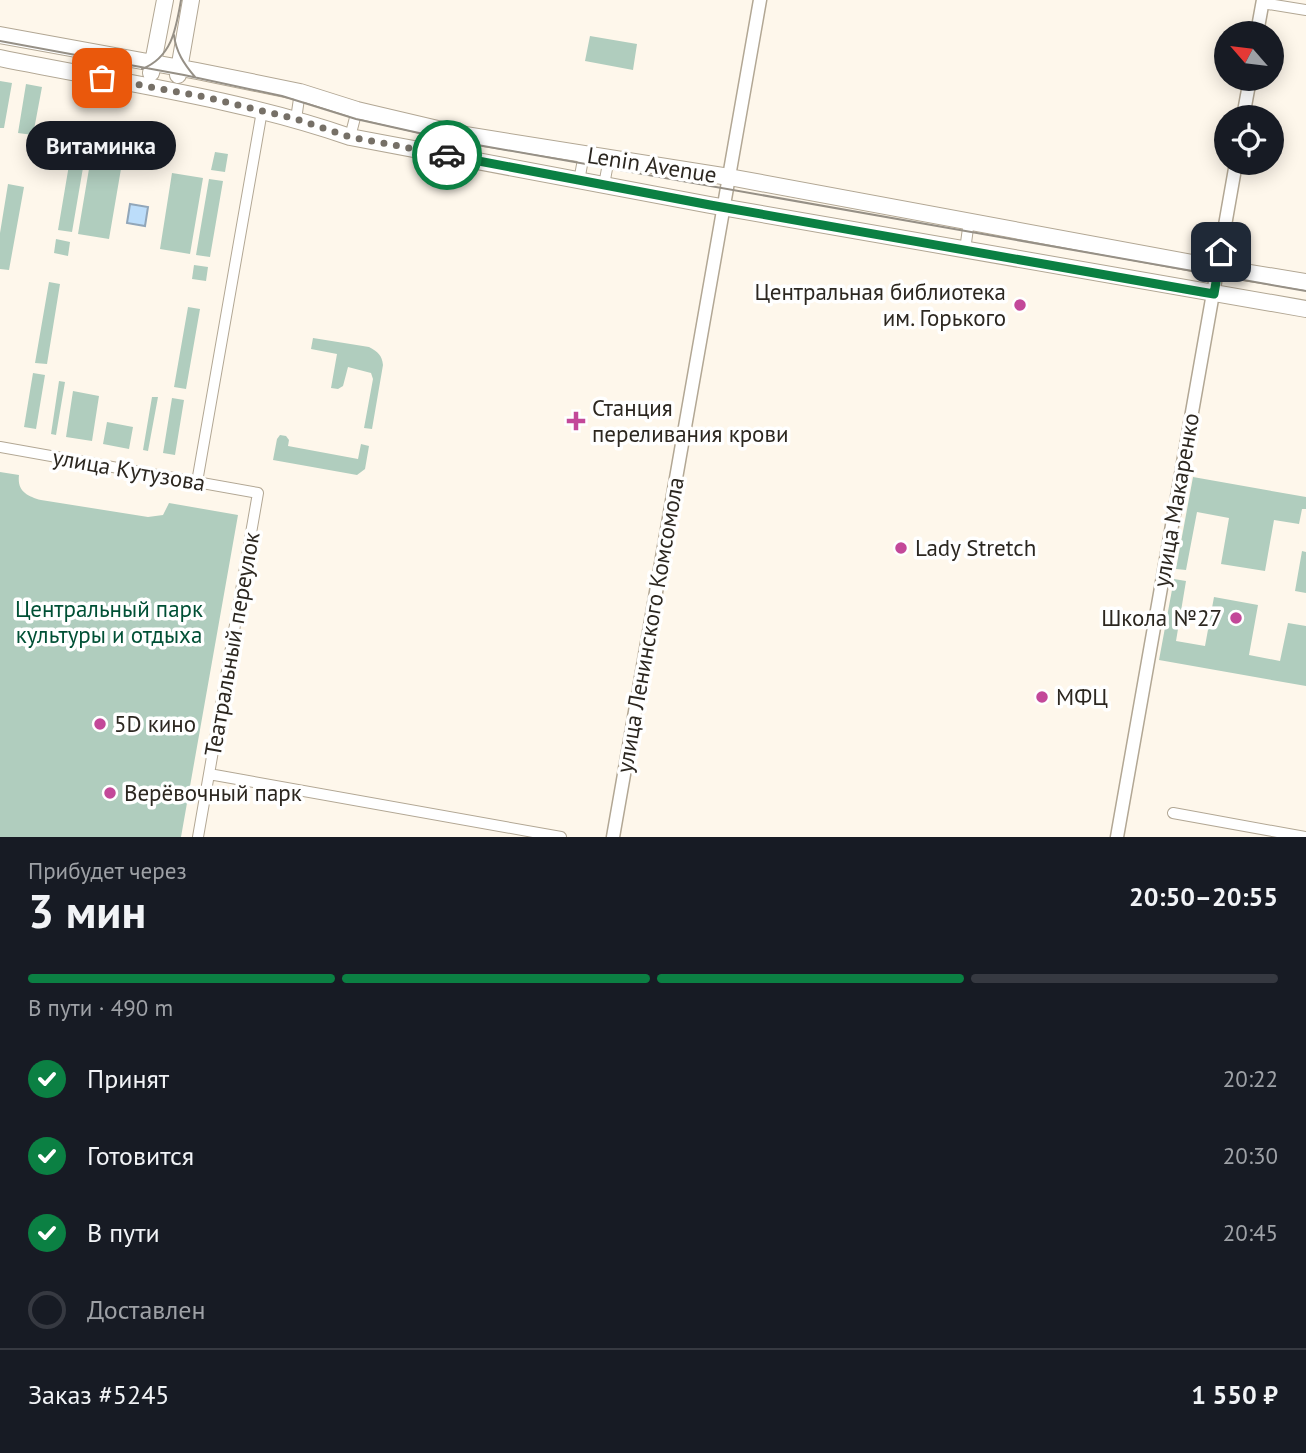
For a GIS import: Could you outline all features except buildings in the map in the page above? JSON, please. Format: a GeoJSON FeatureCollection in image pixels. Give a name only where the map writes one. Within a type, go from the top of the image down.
{"type":"FeatureCollection","features":[{"type":"Feature","properties":{"kind":"main road"},"geometry":{"type":"LineString","coordinates":[[149,86],[164,0]]}},
{"type":"Feature","properties":{"kind":"main road"},"geometry":{"type":"LineString","coordinates":[[176,92],[191,0]]}},
{"type":"Feature","properties":{"kind":"main road","name":"Lenin Avenue"},"geometry":{"type":"LineString","coordinates":[[0,35],[180,67],[300,92],[357,110],[459,134],[729,177],[1306,282]]}},
{"type":"Feature","properties":{"kind":"main road","name":"Lenin Avenue"},"geometry":{"type":"LineString","coordinates":[[0,58],[149,86],[296,119],[350,137],[453,157],[1306,309]]}},
{"type":"Feature","properties":{"kind":"street","name":"улица Ленинского Комсомола"},"geometry":{"type":"LineString","coordinates":[[613,837],[760,0]]}},
{"type":"Feature","properties":{"kind":"street"},"geometry":{"type":"LineString","coordinates":[[1259,21],[1262,2],[1306,10]]}},
{"type":"Feature","properties":{"kind":"street"},"geometry":{"type":"LineString","coordinates":[[296,119],[300,92]]}},
{"type":"Feature","properties":{"kind":"street"},"geometry":{"type":"LineString","coordinates":[[350,137],[357,110]]}},
{"type":"Feature","properties":{"kind":"street"},"geometry":{"type":"LineString","coordinates":[[197,482],[262,111]]}},
{"type":"Feature","properties":{"kind":"street"},"geometry":{"type":"LineString","coordinates":[[453,157],[459,134]]}},
{"type":"Feature","properties":{"kind":"street"},"geometry":{"type":"LineString","coordinates":[[504,166],[509,142]]}},
{"type":"Feature","properties":{"kind":"street"},"geometry":{"type":"LineString","coordinates":[[579,181],[584,154]]}},
{"type":"Feature","properties":{"kind":"street"},"geometry":{"type":"LineString","coordinates":[[604,185],[609,158]]}},
{"type":"Feature","properties":{"kind":"street","name":"улица Макаренко"},"geometry":{"type":"LineString","coordinates":[[1117,837],[1234,175]]}},
{"type":"Feature","properties":{"kind":"street"},"geometry":{"type":"LineString","coordinates":[[965,250],[969,221]]}},
{"type":"Feature","properties":{"kind":"street","name":"улица Кутузова"},"geometry":{"type":"LineString","coordinates":[[0,447],[258,493]]}},
{"type":"Feature","properties":{"kind":"street","name":"Театральный переулок"},"geometry":{"type":"LineString","coordinates":[[198,837],[258,493]]}},
{"type":"Feature","properties":{"kind":"street"},"geometry":{"type":"LineString","coordinates":[[209,774],[561,837]]}},
{"type":"Feature","properties":{"kind":"street"},"geometry":{"type":"LineString","coordinates":[[1174,813],[1258,833],[1305,837]]}},
{"type":"Feature","properties":{"kind":"green space"},"geometry":{"type":"Polygon","coordinates":[[[590,36],[637,44],[633,70],[585,61],[590,36]]]}},
{"type":"Feature","properties":{"kind":"green space"},"geometry":{"type":"Polygon","coordinates":[[[0,81],[12,83],[4,128],[0,128],[0,81]]]}},
{"type":"Feature","properties":{"kind":"green space"},"geometry":{"type":"Polygon","coordinates":[[[26,84],[42,87],[33,135],[18,133],[26,84]]]}},
{"type":"Feature","properties":{"kind":"green space"},"geometry":{"type":"Polygon","coordinates":[[[75,126],[89,128],[86,146],[72,144],[75,126]]]}},
{"type":"Feature","properties":{"kind":"green space"},"geometry":{"type":"Polygon","coordinates":[[[215,152],[228,154],[225,172],[211,170],[215,152]]]}},
{"type":"Feature","properties":{"kind":"green space"},"geometry":{"type":"Polygon","coordinates":[[[71,153],[85,156],[72,232],[58,230],[71,153]]]}},
{"type":"Feature","properties":{"kind":"green space"},"geometry":{"type":"Polygon","coordinates":[[[91,157],[122,163],[109,239],[78,234],[91,157]]]}},
{"type":"Feature","properties":{"kind":"green space"},"geometry":{"type":"Polygon","coordinates":[[[172,173],[203,178],[190,254],[160,249],[172,173]]]}},
{"type":"Feature","properties":{"kind":"green space"},"geometry":{"type":"Polygon","coordinates":[[[209,179],[223,181],[210,257],[196,255],[209,179]]]}},
{"type":"Feature","properties":{"kind":"green space"},"geometry":{"type":"Polygon","coordinates":[[[8,184],[24,187],[9,270],[0,269],[0,233],[8,184]]]}},
{"type":"Feature","properties":{"kind":"green space"},"geometry":{"type":"Polygon","coordinates":[[[56,239],[70,242],[68,256],[54,253],[56,239]]]}},
{"type":"Feature","properties":{"kind":"green space"},"geometry":{"type":"Polygon","coordinates":[[[194,265],[208,267],[206,281],[192,279],[194,265]]]}},
{"type":"Feature","properties":{"kind":"green space"},"geometry":{"type":"Polygon","coordinates":[[[49,282],[60,284],[47,364],[35,363],[49,282]]]}},
{"type":"Feature","properties":{"kind":"green space"},"geometry":{"type":"Polygon","coordinates":[[[188,307],[200,309],[186,389],[174,387],[188,307]]]}},
{"type":"Feature","properties":{"kind":"green space"},"geometry":{"type":"Polygon","coordinates":[[[313,338],[369,347],[381,356],[383,365],[372,429],[364,428],[373,379],[371,373],[348,367],[343,386],[338,389],[331,388],[337,354],[311,349],[313,338]]]}},
{"type":"Feature","properties":{"kind":"green space"},"geometry":{"type":"Polygon","coordinates":[[[33,373],[45,375],[36,429],[24,427],[33,373]]]}},
{"type":"Feature","properties":{"kind":"green space"},"geometry":{"type":"Polygon","coordinates":[[[59,381],[65,382],[56,435],[51,434],[59,381]]]}},
{"type":"Feature","properties":{"kind":"green space"},"geometry":{"type":"Polygon","coordinates":[[[73,391],[99,396],[92,441],[66,437],[73,391]]]}},
{"type":"Feature","properties":{"kind":"green space"},"geometry":{"type":"Polygon","coordinates":[[[152,397],[158,397],[148,451],[143,450],[152,397]]]}},
{"type":"Feature","properties":{"kind":"green space"},"geometry":{"type":"Polygon","coordinates":[[[172,398],[184,400],[175,455],[163,453],[172,398]]]}},
{"type":"Feature","properties":{"kind":"green space"},"geometry":{"type":"Polygon","coordinates":[[[107,422],[133,427],[129,449],[103,444],[107,422]]]}},
{"type":"Feature","properties":{"kind":"green space"},"geometry":{"type":"Polygon","coordinates":[[[280,435],[289,440],[288,446],[358,459],[361,444],[369,446],[365,469],[357,475],[273,460],[280,435]]]}},
{"type":"Feature","properties":{"kind":"green space","name":"Центральный парк культуры и отдыха"},"geometry":{"type":"Polygon","coordinates":[[[0,472],[19,475],[21,489],[31,497],[41,500],[148,517],[163,515],[169,503],[238,515],[181,837],[0,837],[0,472]]]}},
{"type":"Feature","properties":{"kind":"green space"},"geometry":{"type":"Polygon","coordinates":[[[1193,477],[1306,497],[1306,509],[1302,509],[1299,524],[1274,520],[1265,571],[1221,564],[1229,518],[1197,512],[1186,570],[1176,569],[1193,477]]]}},
{"type":"Feature","properties":{"kind":"green space"},"geometry":{"type":"Polygon","coordinates":[[[1302,551],[1306,552],[1306,593],[1295,591],[1302,551]]]}},
{"type":"Feature","properties":{"kind":"green space"},"geometry":{"type":"Polygon","coordinates":[[[1174,579],[1186,581],[1176,641],[1205,646],[1214,597],[1258,605],[1249,655],[1280,661],[1288,623],[1306,626],[1306,686],[1159,660],[1174,579]]]}},
{"type":"Feature","properties":{"kind":"water"},"geometry":{"type":"Polygon","coordinates":[[[130,204],[148,207],[145,226],[127,223],[130,204]]]}},
{"type":"Feature","properties":{"kind":"tram line"},"geometry":{"type":"LineString","coordinates":[[142,69],[152,64],[166,50],[171,41],[181,0]]}},
{"type":"Feature","properties":{"kind":"tram line"},"geometry":{"type":"LineString","coordinates":[[174,35],[181,57],[195,77]]}},
{"type":"Feature","properties":{"kind":"tram line"},"geometry":{"type":"LineString","coordinates":[[0,41],[282,96],[356,119],[455,141],[1306,291]]}},
{"type":"Feature","properties":{"kind":"way so far"},"geometry":{"type":"LineString","coordinates":[[102,78],[205,97],[296,119],[350,137],[447,155]]}},
{"type":"Feature","properties":{"kind":"place","name":"Витаминка"},"geometry":{"type":"Point","coordinates":[102,78]}},
{"type":"Feature","properties":{"kind":"place","name":"Центральная библиотека им. Горького"},"geometry":{"type":"Point","coordinates":[1020,305]}},
{"type":"Feature","properties":{"kind":"place","name":"Станция переливания крови"},"geometry":{"type":"Point","coordinates":[576,421]}},
{"type":"Feature","properties":{"kind":"place","name":"Lady Stretch"},"geometry":{"type":"Point","coordinates":[901,548]}},
{"type":"Feature","properties":{"kind":"place","name":"Школа №27"},"geometry":{"type":"Point","coordinates":[1236,618]}},
{"type":"Feature","properties":{"kind":"place","name":"МФЦ"},"geometry":{"type":"Point","coordinates":[1042,697]}},
{"type":"Feature","properties":{"kind":"place","name":"5D кино"},"geometry":{"type":"Point","coordinates":[100,724]}},
{"type":"Feature","properties":{"kind":"place","name":"Верёвочный парк"},"geometry":{"type":"Point","coordinates":[110,793]}},
{"type":"Feature","properties":{"kind":"route"},"geometry":{"type":"LineString","coordinates":[[447,155],[710,205],[1214,294],[1221,252]]}}]}
